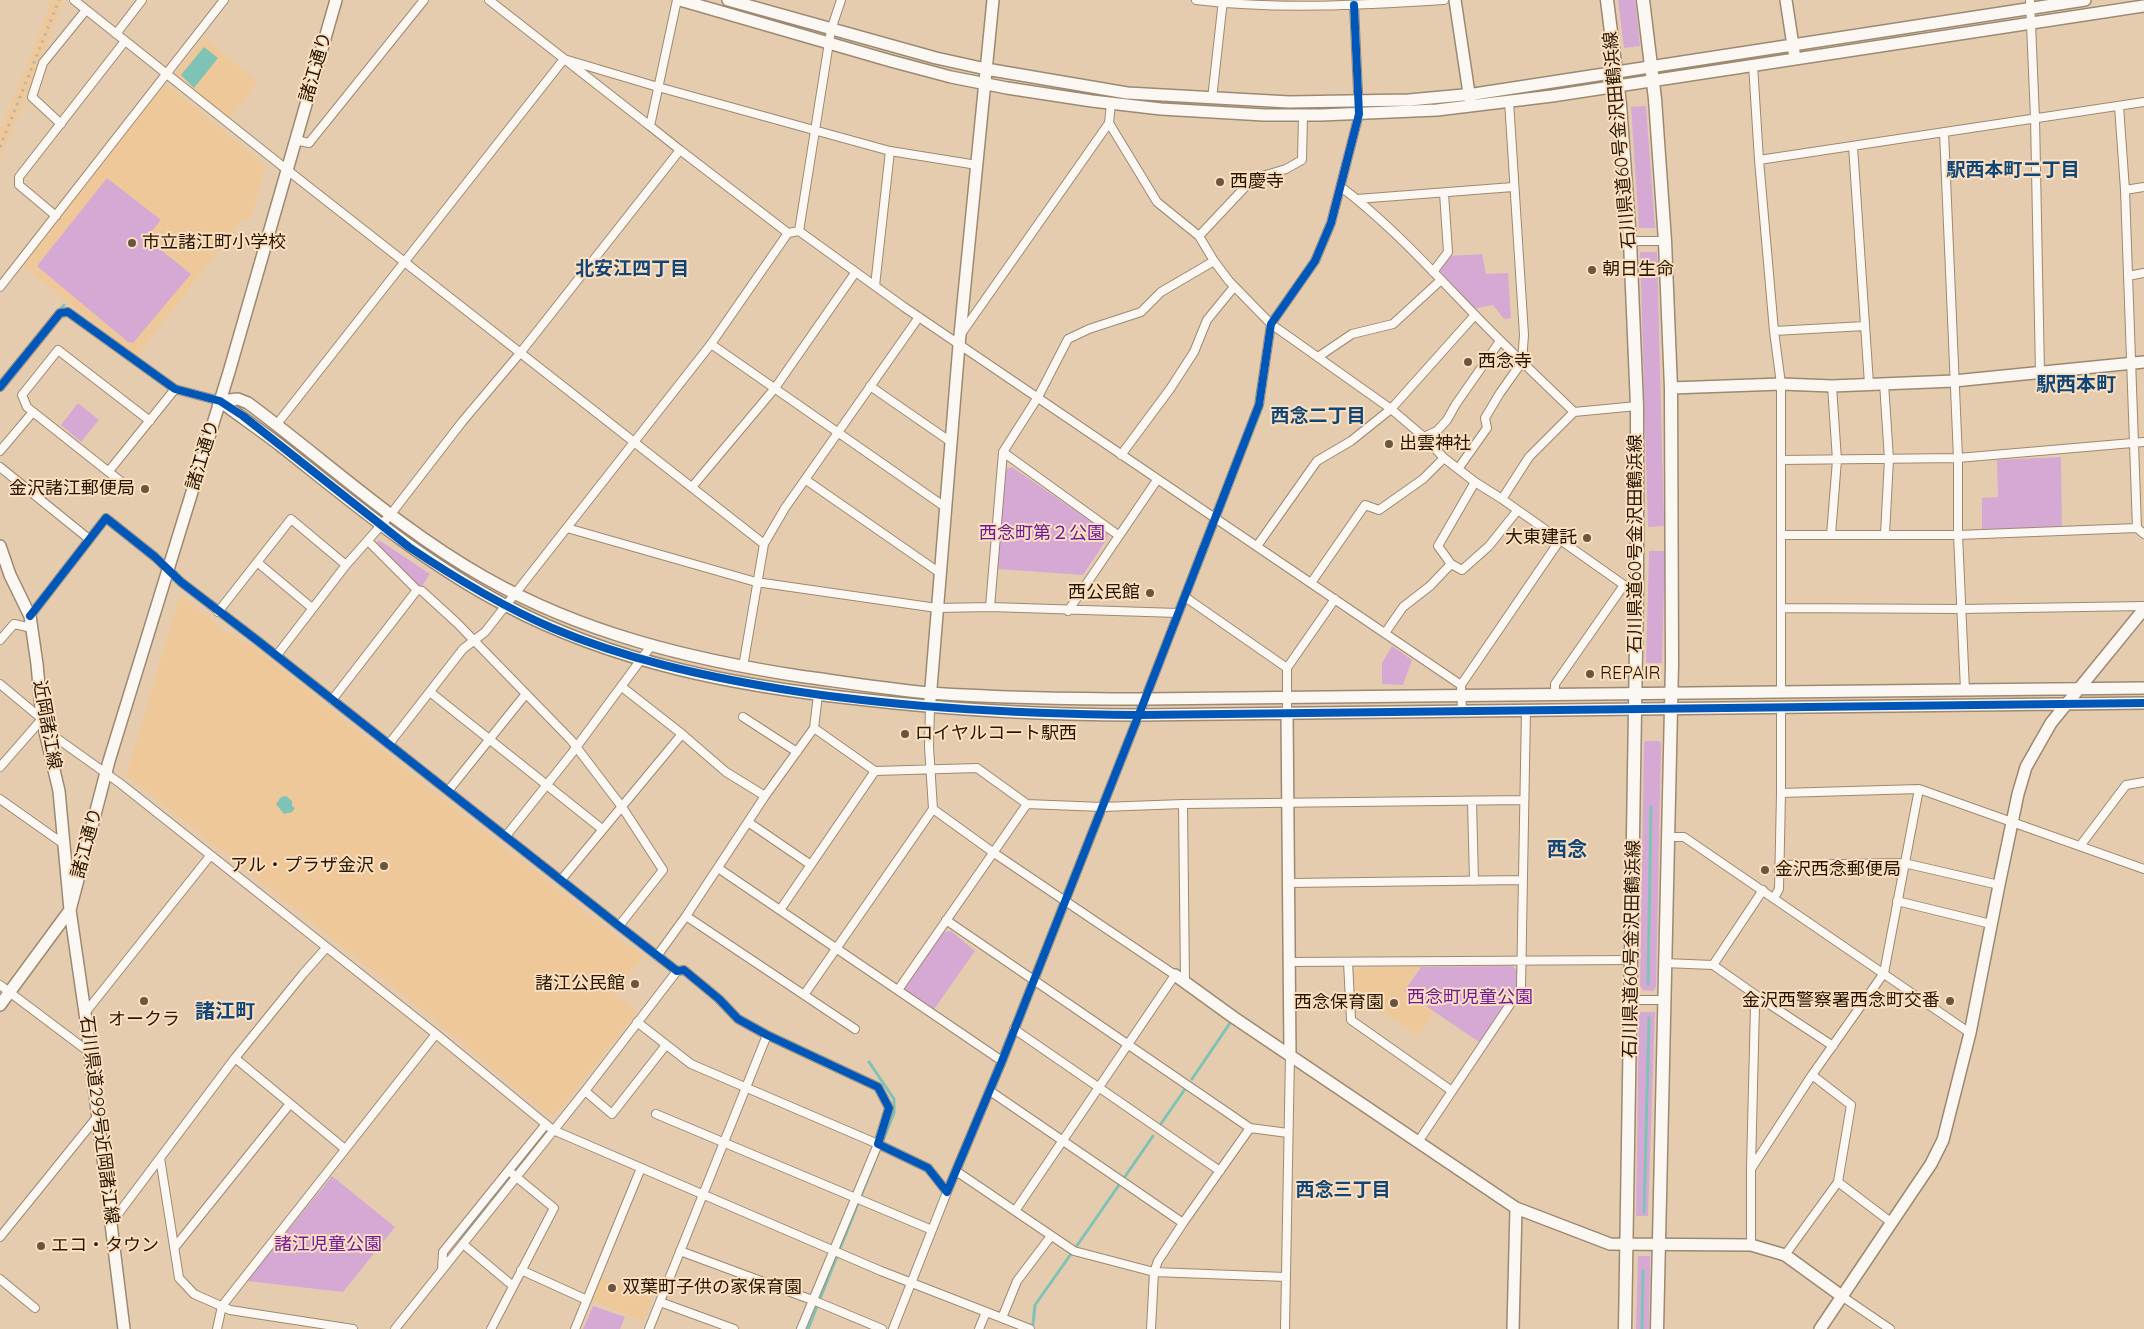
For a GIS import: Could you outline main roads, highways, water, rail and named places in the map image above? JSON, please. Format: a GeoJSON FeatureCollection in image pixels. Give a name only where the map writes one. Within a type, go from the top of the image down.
{"type":"FeatureCollection","features":[{"type":"Feature","properties":{"kind":"main road","name":"石川県道60号金沢田鶴浜線"},"geometry":{"type":"LineString","coordinates":[[1607,0],[1618,86],[1630,241],[1637,406],[1638,587],[1625,1329]]}},
{"type":"Feature","properties":{"kind":"main road","name":"石川県道60号金沢田鶴浜線"},"geometry":{"type":"LineString","coordinates":[[1643,0],[1653,80],[1665,241],[1671,388],[1670,709],[1657,1329]]}},
{"type":"Feature","properties":{"kind":"water"},"geometry":{"type":"Polygon","coordinates":[[[204,47],[218,58],[194,88],[181,75],[204,47]]]}},
{"type":"Feature","properties":{"kind":"water"},"geometry":{"type":"Polygon","coordinates":[[[286,796],[292,801],[292,806],[295,808],[292,812],[284,814],[276,804],[281,797],[286,796]]]}},
{"type":"Feature","properties":{"kind":"waterway"},"geometry":{"type":"LineString","coordinates":[[58,312],[64,305]]}},
{"type":"Feature","properties":{"kind":"waterway"},"geometry":{"type":"LineString","coordinates":[[1648,984],[1651,807]]}},
{"type":"Feature","properties":{"kind":"waterway"},"geometry":{"type":"LineString","coordinates":[[1644,1212],[1649,1018]]}},
{"type":"Feature","properties":{"kind":"waterway"},"geometry":{"type":"LineString","coordinates":[[1192,1079],[1230,1023]]}},
{"type":"Feature","properties":{"kind":"waterway"},"geometry":{"type":"LineString","coordinates":[[808,1329],[894,1113],[894,1099],[869,1062]]}},
{"type":"Feature","properties":{"kind":"waterway"},"geometry":{"type":"LineString","coordinates":[[1158,1128],[1185,1089]]}},
{"type":"Feature","properties":{"kind":"waterway"},"geometry":{"type":"LineString","coordinates":[[519,1166],[542,1136]]}},
{"type":"Feature","properties":{"kind":"waterway"},"geometry":{"type":"LineString","coordinates":[[1124,1178],[1153,1136]]}},
{"type":"Feature","properties":{"kind":"waterway"},"geometry":{"type":"LineString","coordinates":[[495,1197],[509,1179]]}},
{"type":"Feature","properties":{"kind":"waterway"},"geometry":{"type":"LineString","coordinates":[[1076,1247],[1119,1185]]}},
{"type":"Feature","properties":{"kind":"waterway"},"geometry":{"type":"LineString","coordinates":[[463,1236],[484,1210]]}},
{"type":"Feature","properties":{"kind":"waterway"},"geometry":{"type":"LineString","coordinates":[[1033,1324],[1035,1305],[1071,1254]]}},
{"type":"Feature","properties":{"kind":"waterway"},"geometry":{"type":"LineString","coordinates":[[1642,1329],[1643,1271]]}},
{"type":"Feature","properties":{"kind":"railway"},"geometry":{"type":"LineString","coordinates":[[0,147],[59,0]]}},
{"type":"Feature","properties":{"kind":"place","name":"西慶寺"},"geometry":{"type":"Point","coordinates":[1220,182]}},
{"type":"Feature","properties":{"kind":"place","name":"市立諸江町小学校"},"geometry":{"type":"Point","coordinates":[132,243]}},
{"type":"Feature","properties":{"kind":"place","name":"朝日生命"},"geometry":{"type":"Point","coordinates":[1592,270]}},
{"type":"Feature","properties":{"kind":"place","name":"西念寺"},"geometry":{"type":"Point","coordinates":[1468,362]}},
{"type":"Feature","properties":{"kind":"place","name":"出雲神社"},"geometry":{"type":"Point","coordinates":[1389,444]}},
{"type":"Feature","properties":{"kind":"place","name":"金沢諸江郵便局"},"geometry":{"type":"Point","coordinates":[145,489]}},
{"type":"Feature","properties":{"kind":"place","name":"大東建託"},"geometry":{"type":"Point","coordinates":[1587,538]}},
{"type":"Feature","properties":{"kind":"place","name":"西公民館"},"geometry":{"type":"Point","coordinates":[1150,593]}},
{"type":"Feature","properties":{"kind":"place","name":"REPAIR"},"geometry":{"type":"Point","coordinates":[1590,674]}},
{"type":"Feature","properties":{"kind":"place","name":"ロイヤルコート駅西"},"geometry":{"type":"Point","coordinates":[905,734]}},
{"type":"Feature","properties":{"kind":"place","name":"アル・プラザ金沢"},"geometry":{"type":"Point","coordinates":[384,866]}},
{"type":"Feature","properties":{"kind":"place","name":"金沢西念郵便局"},"geometry":{"type":"Point","coordinates":[1765,870]}},
{"type":"Feature","properties":{"kind":"place","name":"諸江公民館"},"geometry":{"type":"Point","coordinates":[635,984]}},
{"type":"Feature","properties":{"kind":"place","name":"オークラ"},"geometry":{"type":"Point","coordinates":[144,1001]}},
{"type":"Feature","properties":{"kind":"place","name":"金沢西警察署西念町交番"},"geometry":{"type":"Point","coordinates":[1950,1001]}},
{"type":"Feature","properties":{"kind":"place","name":"西念保育園"},"geometry":{"type":"Point","coordinates":[1394,1003]}},
{"type":"Feature","properties":{"kind":"place","name":"エコ・タウン"},"geometry":{"type":"Point","coordinates":[41,1246]}},
{"type":"Feature","properties":{"kind":"place","name":"双葉町子供の家保育園"},"geometry":{"type":"Point","coordinates":[612,1288]}},
{"type":"Feature","properties":{"kind":"district","name":"駅西本町二丁目"},"geometry":{"type":"Point","coordinates":[2013,170]}},
{"type":"Feature","properties":{"kind":"district","name":"北安江四丁目"},"geometry":{"type":"Point","coordinates":[632,269]}},
{"type":"Feature","properties":{"kind":"district","name":"駅西本町"},"geometry":{"type":"Point","coordinates":[2076,385]}},
{"type":"Feature","properties":{"kind":"district","name":"西念二丁目"},"geometry":{"type":"Point","coordinates":[1318,416]}},
{"type":"Feature","properties":{"kind":"district","name":"西念"},"geometry":{"type":"Point","coordinates":[1567,850]}},
{"type":"Feature","properties":{"kind":"district","name":"諸江町"},"geometry":{"type":"Point","coordinates":[225,1012]}},
{"type":"Feature","properties":{"kind":"district","name":"西念三丁目"},"geometry":{"type":"Point","coordinates":[1343,1190]}},
{"type":"Feature","properties":{"kind":"park label","name":"西念町第２公園"},"geometry":{"type":"Point","coordinates":[1042,534]}},
{"type":"Feature","properties":{"kind":"park label","name":"西念町児童公園"},"geometry":{"type":"Point","coordinates":[1470,998]}},
{"type":"Feature","properties":{"kind":"park label","name":"諸江児童公園"},"geometry":{"type":"Point","coordinates":[328,1245]}}]}
